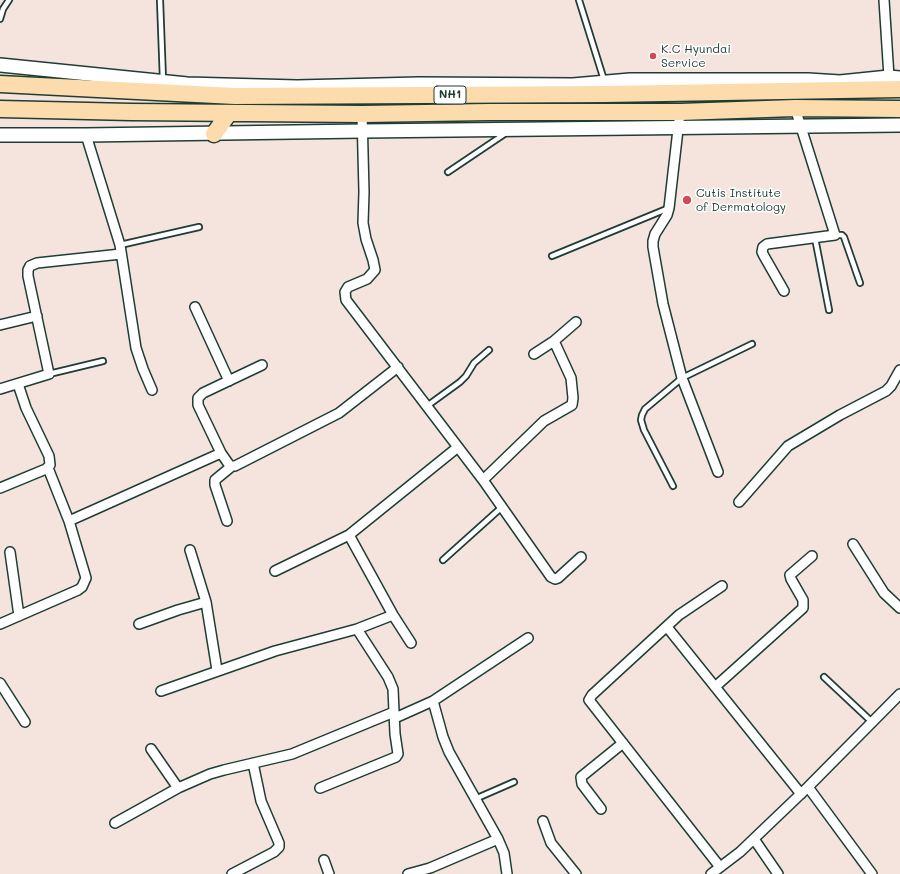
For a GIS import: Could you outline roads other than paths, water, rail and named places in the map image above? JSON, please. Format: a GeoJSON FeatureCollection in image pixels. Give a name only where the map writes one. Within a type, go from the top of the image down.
{"type":"FeatureCollection","features":[{"type":"Feature","properties":{"kind":"highway","name":"NH1"},"geometry":{"type":"LineString","coordinates":[[0,84],[189,89],[243,96],[894,83]]}},
{"type":"Feature","properties":{"kind":"highway","name":"NH1"},"geometry":{"type":"LineString","coordinates":[[0,109],[362,114],[680,112],[795,108],[900,109]]}},
{"type":"Feature","properties":{"kind":"highway"},"geometry":{"type":"LineString","coordinates":[[214,134],[229,113]]}},
{"type":"Feature","properties":{"kind":"street"},"geometry":{"type":"LineString","coordinates":[[884,0],[894,83]]}},
{"type":"Feature","properties":{"kind":"street"},"geometry":{"type":"LineString","coordinates":[[0,65],[163,81],[189,89]]}},
{"type":"Feature","properties":{"kind":"street"},"geometry":{"type":"LineString","coordinates":[[784,291],[762,252],[763,247],[767,244],[835,235],[795,108]]}},
{"type":"Feature","properties":{"kind":"street"},"geometry":{"type":"LineString","coordinates":[[680,112],[669,208],[667,215],[655,234],[653,247],[663,304],[682,378],[718,472]]}},
{"type":"Feature","properties":{"kind":"street"},"geometry":{"type":"LineString","coordinates":[[362,114],[364,192],[363,223],[366,239],[373,260],[374,270],[367,279],[348,287],[345,295],[346,300],[483,480],[551,577],[555,579],[558,578],[581,557]]}},
{"type":"Feature","properties":{"kind":"street"},"geometry":{"type":"LineString","coordinates":[[0,135],[214,134],[363,130],[900,126]]}},
{"type":"Feature","properties":{"kind":"street"},"geometry":{"type":"LineString","coordinates":[[86,135],[121,250],[136,348],[152,390]]}},
{"type":"Feature","properties":{"kind":"street"},"geometry":{"type":"LineString","coordinates":[[0,389],[50,374],[28,276],[28,270],[32,264],[121,250]]}},
{"type":"Feature","properties":{"kind":"street"},"geometry":{"type":"LineString","coordinates":[[195,307],[229,381]]}},
{"type":"Feature","properties":{"kind":"street"},"geometry":{"type":"LineString","coordinates":[[0,325],[37,316]]}},
{"type":"Feature","properties":{"kind":"street"},"geometry":{"type":"LineString","coordinates":[[534,354],[554,341],[576,322]]}},
{"type":"Feature","properties":{"kind":"street"},"geometry":{"type":"LineString","coordinates":[[483,480],[544,421],[572,405],[573,398],[571,378],[554,341]]}},
{"type":"Feature","properties":{"kind":"street"},"geometry":{"type":"LineString","coordinates":[[232,466],[228,464],[221,453],[198,401],[199,396],[202,393],[262,365]]}},
{"type":"Feature","properties":{"kind":"street"},"geometry":{"type":"LineString","coordinates":[[227,521],[215,485],[215,480],[232,466],[339,413],[398,367]]}},
{"type":"Feature","properties":{"kind":"street"},"geometry":{"type":"LineString","coordinates":[[739,502],[788,446],[840,415],[886,391],[891,386],[900,370]]}},
{"type":"Feature","properties":{"kind":"street"},"geometry":{"type":"LineString","coordinates":[[0,624],[78,590],[84,582],[86,574],[69,521],[48,468],[50,465],[49,456],[26,408],[18,384]]}},
{"type":"Feature","properties":{"kind":"street"},"geometry":{"type":"LineString","coordinates":[[275,572],[349,535],[458,447]]}},
{"type":"Feature","properties":{"kind":"street"},"geometry":{"type":"LineString","coordinates":[[69,521],[221,453]]}},
{"type":"Feature","properties":{"kind":"street"},"geometry":{"type":"LineString","coordinates":[[0,488],[48,468]]}},
{"type":"Feature","properties":{"kind":"street"},"geometry":{"type":"LineString","coordinates":[[349,535],[393,615],[411,643]]}},
{"type":"Feature","properties":{"kind":"street"},"geometry":{"type":"LineString","coordinates":[[853,544],[884,593],[900,608]]}},
{"type":"Feature","properties":{"kind":"street"},"geometry":{"type":"LineString","coordinates":[[190,550],[206,602],[217,670]]}},
{"type":"Feature","properties":{"kind":"street"},"geometry":{"type":"LineString","coordinates":[[10,552],[19,616]]}},
{"type":"Feature","properties":{"kind":"street"},"geometry":{"type":"LineString","coordinates":[[715,687],[803,608],[803,600],[790,576],[812,556]]}},
{"type":"Feature","properties":{"kind":"street"},"geometry":{"type":"LineString","coordinates":[[720,867],[590,703],[590,697],[687,609],[722,586]]}},
{"type":"Feature","properties":{"kind":"street"},"geometry":{"type":"LineString","coordinates":[[139,624],[206,602]]}},
{"type":"Feature","properties":{"kind":"street"},"geometry":{"type":"LineString","coordinates":[[161,691],[274,651],[357,629],[393,615]]}},
{"type":"Feature","properties":{"kind":"street"},"geometry":{"type":"LineString","coordinates":[[666,627],[801,794]]}},
{"type":"Feature","properties":{"kind":"street"},"geometry":{"type":"LineString","coordinates":[[320,788],[397,756],[398,752],[394,734],[394,694],[391,683],[357,629]]}},
{"type":"Feature","properties":{"kind":"street"},"geometry":{"type":"LineString","coordinates":[[115,823],[178,788],[224,770],[292,754],[433,701],[528,638]]}},
{"type":"Feature","properties":{"kind":"street"},"geometry":{"type":"LineString","coordinates":[[0,683],[25,722]]}},
{"type":"Feature","properties":{"kind":"street"},"geometry":{"type":"LineString","coordinates":[[711,874],[735,858],[900,694]]}},
{"type":"Feature","properties":{"kind":"street"},"geometry":{"type":"LineString","coordinates":[[433,701],[445,742],[474,799],[498,839],[504,853],[507,874]]}},
{"type":"Feature","properties":{"kind":"street"},"geometry":{"type":"LineString","coordinates":[[601,809],[582,784],[581,777],[623,743]]}},
{"type":"Feature","properties":{"kind":"street"},"geometry":{"type":"LineString","coordinates":[[151,749],[178,788]]}},
{"type":"Feature","properties":{"kind":"street"},"geometry":{"type":"LineString","coordinates":[[232,874],[274,852],[279,846],[261,801],[253,763]]}},
{"type":"Feature","properties":{"kind":"street"},"geometry":{"type":"LineString","coordinates":[[808,787],[872,874]]}},
{"type":"Feature","properties":{"kind":"street"},"geometry":{"type":"LineString","coordinates":[[543,821],[551,843],[576,874]]}},
{"type":"Feature","properties":{"kind":"street"},"geometry":{"type":"LineString","coordinates":[[408,874],[430,868],[498,839]]}},
{"type":"Feature","properties":{"kind":"street"},"geometry":{"type":"LineString","coordinates":[[754,839],[778,874]]}},
{"type":"Feature","properties":{"kind":"street"},"geometry":{"type":"LineString","coordinates":[[324,860],[329,874]]}},
{"type":"Feature","properties":{"kind":"lane"},"geometry":{"type":"LineString","coordinates":[[0,19],[3,9],[9,0]]}},
{"type":"Feature","properties":{"kind":"lane"},"geometry":{"type":"LineString","coordinates":[[160,0],[163,81]]}},
{"type":"Feature","properties":{"kind":"lane"},"geometry":{"type":"LineString","coordinates":[[579,0],[605,89]]}},
{"type":"Feature","properties":{"kind":"lane"},"geometry":{"type":"LineString","coordinates":[[448,172],[511,129]]}},
{"type":"Feature","properties":{"kind":"lane"},"geometry":{"type":"LineString","coordinates":[[552,256],[669,208]]}},
{"type":"Feature","properties":{"kind":"lane"},"geometry":{"type":"LineString","coordinates":[[121,250],[199,227]]}},
{"type":"Feature","properties":{"kind":"lane"},"geometry":{"type":"LineString","coordinates":[[835,235],[842,235],[844,237],[860,283]]}},
{"type":"Feature","properties":{"kind":"lane"},"geometry":{"type":"LineString","coordinates":[[815,238],[829,310]]}},
{"type":"Feature","properties":{"kind":"lane"},"geometry":{"type":"LineString","coordinates":[[673,486],[644,430],[641,420],[642,414],[645,409],[682,378],[752,344]]}},
{"type":"Feature","properties":{"kind":"lane"},"geometry":{"type":"LineString","coordinates":[[427,406],[460,382],[466,376],[474,363],[489,350]]}},
{"type":"Feature","properties":{"kind":"lane"},"geometry":{"type":"LineString","coordinates":[[50,374],[103,361]]}},
{"type":"Feature","properties":{"kind":"lane"},"geometry":{"type":"LineString","coordinates":[[443,560],[502,507]]}},
{"type":"Feature","properties":{"kind":"lane"},"geometry":{"type":"LineString","coordinates":[[824,677],[872,722]]}},
{"type":"Feature","properties":{"kind":"lane"},"geometry":{"type":"LineString","coordinates":[[474,799],[514,782]]}},
{"type":"Feature","properties":{"kind":"place","name":"K.C Hyundai Service"},"geometry":{"type":"Point","coordinates":[653,56]}},
{"type":"Feature","properties":{"kind":"place","name":"Cutis Institute of Dermatology"},"geometry":{"type":"Point","coordinates":[687,200]}}]}
